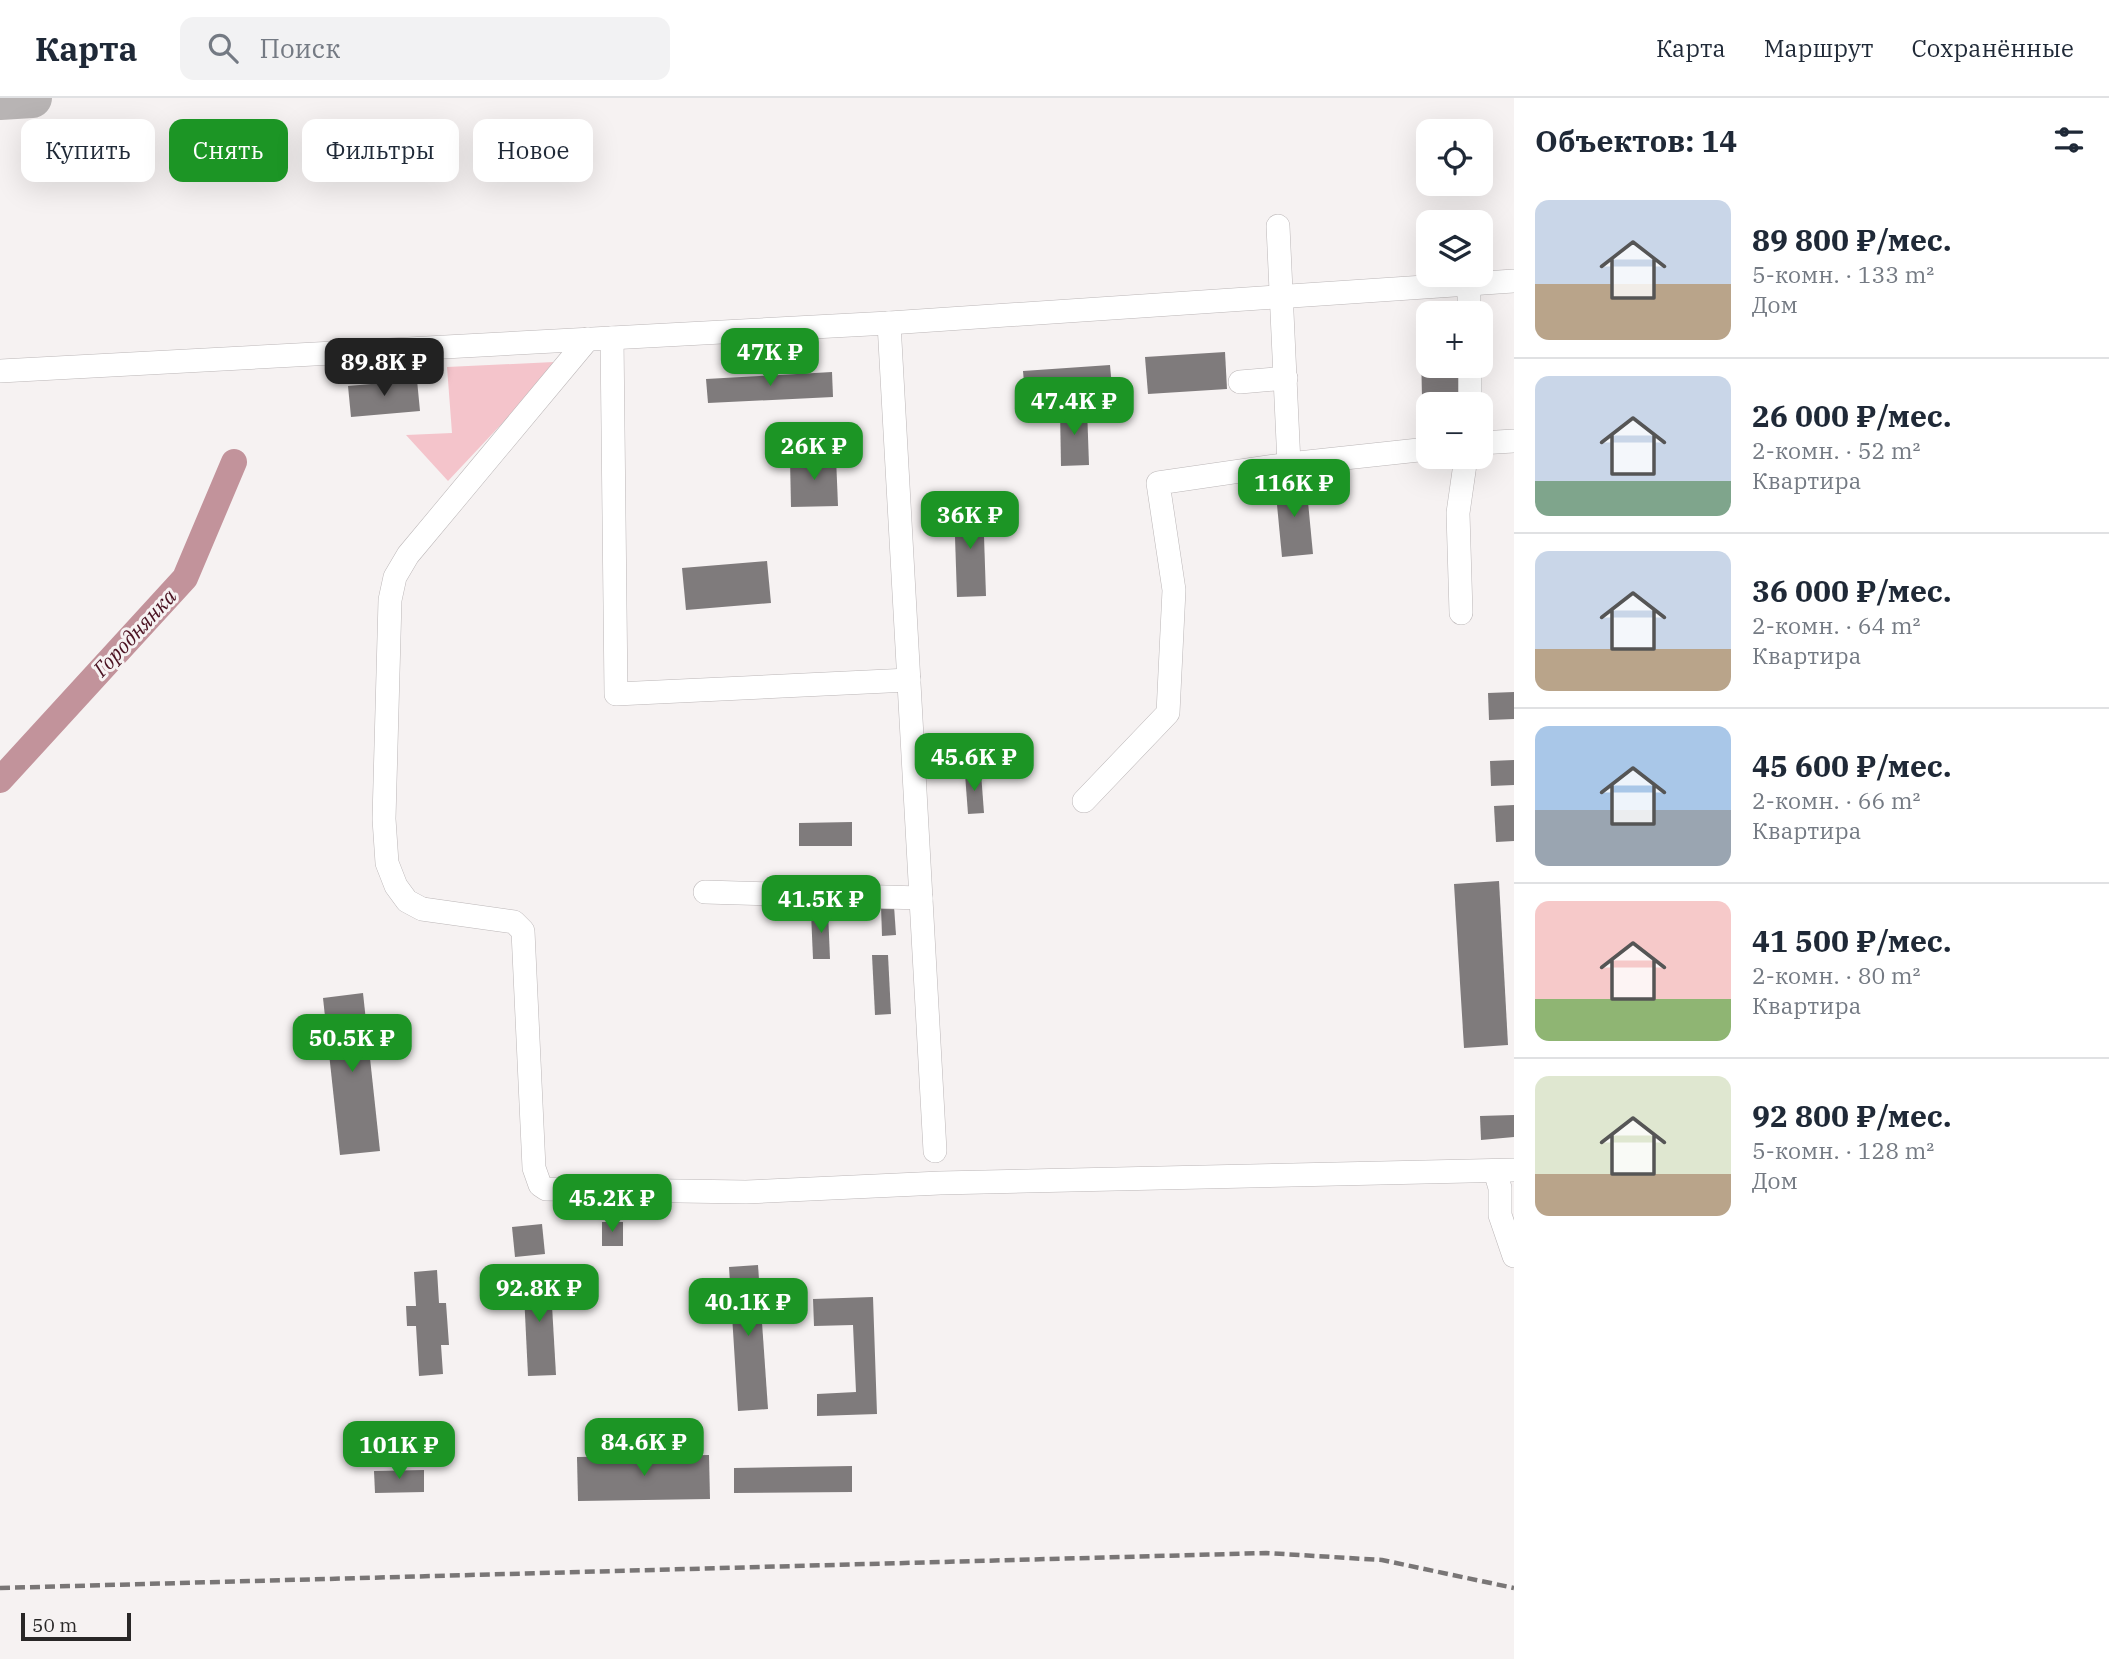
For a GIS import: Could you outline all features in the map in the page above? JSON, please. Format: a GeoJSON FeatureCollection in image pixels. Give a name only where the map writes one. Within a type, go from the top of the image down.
{"type":"FeatureCollection","features":[{"type":"Feature","properties":{"kind":"street"},"geometry":{"type":"LineString","coordinates":[[1278,226],[1289,464]]}},
{"type":"Feature","properties":{"kind":"street"},"geometry":{"type":"LineString","coordinates":[[1493,282],[1514,281]]}},
{"type":"Feature","properties":{"kind":"street"},"geometry":{"type":"LineString","coordinates":[[0,371],[889,323],[1426,287]]}},
{"type":"Feature","properties":{"kind":"street"},"geometry":{"type":"LineString","coordinates":[[889,323],[935,1151]]}},
{"type":"Feature","properties":{"kind":"street"},"geometry":{"type":"LineString","coordinates":[[612,338],[616,694],[909,680]]}},
{"type":"Feature","properties":{"kind":"street"},"geometry":{"type":"LineString","coordinates":[[588,339],[408,555],[395,576],[388,627],[384,819],[387,863],[396,886],[407,901],[422,909],[514,922],[523,931],[534,1168],[540,1185],[546,1189],[746,1192],[940,1183],[1504,1170],[1500,1188],[1500,1215],[1514,1256]]}},
{"type":"Feature","properties":{"kind":"street"},"geometry":{"type":"LineString","coordinates":[[1240,382],[1286,378]]}},
{"type":"Feature","properties":{"kind":"street"},"geometry":{"type":"LineString","coordinates":[[1493,442],[1514,441]]}},
{"type":"Feature","properties":{"kind":"street"},"geometry":{"type":"LineString","coordinates":[[1084,801],[1168,713],[1174,590],[1158,483],[1289,464],[1416,450]]}},
{"type":"Feature","properties":{"kind":"street"},"geometry":{"type":"LineString","coordinates":[[1461,612],[1458,513],[1464,469]]}},
{"type":"Feature","properties":{"kind":"street"},"geometry":{"type":"LineString","coordinates":[[705,892],[921,898]]}},
{"type":"Feature","properties":{"kind":"shaded area"},"geometry":{"type":"Polygon","coordinates":[[[554,362],[555,367],[448,481],[406,435],[452,433],[447,367],[554,362]]]}},
{"type":"Feature","properties":{"kind":"building"},"geometry":{"type":"Polygon","coordinates":[[[1225,352],[1227,389],[1148,394],[1145,357],[1225,352]]]}},
{"type":"Feature","properties":{"kind":"building"},"geometry":{"type":"Polygon","coordinates":[[[1110,365],[1112,388],[1025,394],[1023,371],[1110,365]]]}},
{"type":"Feature","properties":{"kind":"building"},"geometry":{"type":"Polygon","coordinates":[[[832,372],[833,397],[708,403],[706,379],[832,372]]]}},
{"type":"Feature","properties":{"kind":"building"},"geometry":{"type":"Polygon","coordinates":[[[1422,378],[1459,378],[1460,392],[1422,392],[1422,378]]]}},
{"type":"Feature","properties":{"kind":"building"},"geometry":{"type":"Polygon","coordinates":[[[417,380],[420,411],[351,417],[348,386],[417,380]]]}},
{"type":"Feature","properties":{"kind":"building"},"geometry":{"type":"Polygon","coordinates":[[[1087,408],[1089,465],[1061,466],[1060,409],[1087,408]]]}},
{"type":"Feature","properties":{"kind":"building"},"geometry":{"type":"Polygon","coordinates":[[[836,457],[838,506],[791,507],[790,459],[836,457]]]}},
{"type":"Feature","properties":{"kind":"building"},"geometry":{"type":"Polygon","coordinates":[[[1306,481],[1313,554],[1282,557],[1275,484],[1306,481]]]}},
{"type":"Feature","properties":{"kind":"building"},"geometry":{"type":"Polygon","coordinates":[[[983,506],[986,596],[957,597],[954,507],[983,506]]]}},
{"type":"Feature","properties":{"kind":"building"},"geometry":{"type":"Polygon","coordinates":[[[767,561],[771,603],[686,610],[682,568],[767,561]]]}},
{"type":"Feature","properties":{"kind":"building"},"geometry":{"type":"Polygon","coordinates":[[[1514,692],[1514,719],[1489,720],[1488,693],[1514,692]]]}},
{"type":"Feature","properties":{"kind":"building"},"geometry":{"type":"Polygon","coordinates":[[[1514,760],[1514,785],[1491,786],[1490,761],[1514,760]]]}},
{"type":"Feature","properties":{"kind":"building"},"geometry":{"type":"Polygon","coordinates":[[[981,773],[984,813],[968,814],[965,774],[981,773]]]}},
{"type":"Feature","properties":{"kind":"building"},"geometry":{"type":"Polygon","coordinates":[[[1514,805],[1514,841],[1496,842],[1494,806],[1514,805]]]}},
{"type":"Feature","properties":{"kind":"building"},"geometry":{"type":"Polygon","coordinates":[[[852,822],[852,846],[799,846],[799,823],[852,822]]]}},
{"type":"Feature","properties":{"kind":"building"},"geometry":{"type":"Polygon","coordinates":[[[1499,881],[1508,1045],[1464,1048],[1454,884],[1499,881]]]}},
{"type":"Feature","properties":{"kind":"building"},"geometry":{"type":"Polygon","coordinates":[[[881,906],[894,906],[896,935],[882,936],[881,906]]]}},
{"type":"Feature","properties":{"kind":"building"},"geometry":{"type":"Polygon","coordinates":[[[828,911],[830,959],[813,959],[811,912],[828,911]]]}},
{"type":"Feature","properties":{"kind":"building"},"geometry":{"type":"Polygon","coordinates":[[[872,955],[888,955],[891,1014],[875,1015],[872,955]]]}},
{"type":"Feature","properties":{"kind":"building"},"geometry":{"type":"Polygon","coordinates":[[[363,993],[380,1151],[340,1155],[323,998],[363,993]]]}},
{"type":"Feature","properties":{"kind":"building"},"geometry":{"type":"Polygon","coordinates":[[[1514,1115],[1514,1137],[1481,1140],[1480,1116],[1514,1115]]]}},
{"type":"Feature","properties":{"kind":"building"},"geometry":{"type":"Polygon","coordinates":[[[602,1222],[623,1222],[623,1246],[602,1246],[602,1222]]]}},
{"type":"Feature","properties":{"kind":"building"},"geometry":{"type":"Polygon","coordinates":[[[542,1224],[545,1254],[515,1257],[512,1227],[542,1224]]]}},
{"type":"Feature","properties":{"kind":"building"},"geometry":{"type":"Polygon","coordinates":[[[758,1265],[768,1409],[738,1411],[729,1267],[758,1265]]]}},
{"type":"Feature","properties":{"kind":"building"},"geometry":{"type":"Polygon","coordinates":[[[437,1270],[439,1303],[446,1303],[449,1345],[441,1345],[443,1374],[419,1376],[416,1326],[407,1326],[406,1306],[416,1306],[414,1272],[437,1270]]]}},
{"type":"Feature","properties":{"kind":"building"},"geometry":{"type":"Polygon","coordinates":[[[550,1271],[556,1375],[528,1376],[523,1273],[550,1271]]]}},
{"type":"Feature","properties":{"kind":"building"},"geometry":{"type":"Polygon","coordinates":[[[873,1297],[877,1414],[817,1416],[817,1394],[856,1392],[853,1325],[814,1326],[813,1299],[873,1297]]]}},
{"type":"Feature","properties":{"kind":"building"},"geometry":{"type":"Polygon","coordinates":[[[709,1455],[710,1499],[578,1501],[577,1457],[709,1455]]]}},
{"type":"Feature","properties":{"kind":"building"},"geometry":{"type":"Polygon","coordinates":[[[852,1466],[852,1492],[734,1493],[734,1468],[852,1466]]]}},
{"type":"Feature","properties":{"kind":"building"},"geometry":{"type":"Polygon","coordinates":[[[424,1470],[424,1492],[375,1493],[374,1471],[424,1470]]]}},
{"type":"Feature","properties":{"kind":"waterway","name":"Городнянка"},"geometry":{"type":"LineString","coordinates":[[0,780],[185,578],[234,462]]}},
{"type":"Feature","properties":{"kind":"taxiway"},"geometry":{"type":"LineString","coordinates":[[0,100],[32,98]]}},
{"type":"Feature","properties":{"kind":"railway"},"geometry":{"type":"LineString","coordinates":[[0,1588],[1266,1553],[1382,1560],[1514,1588]]}}]}
